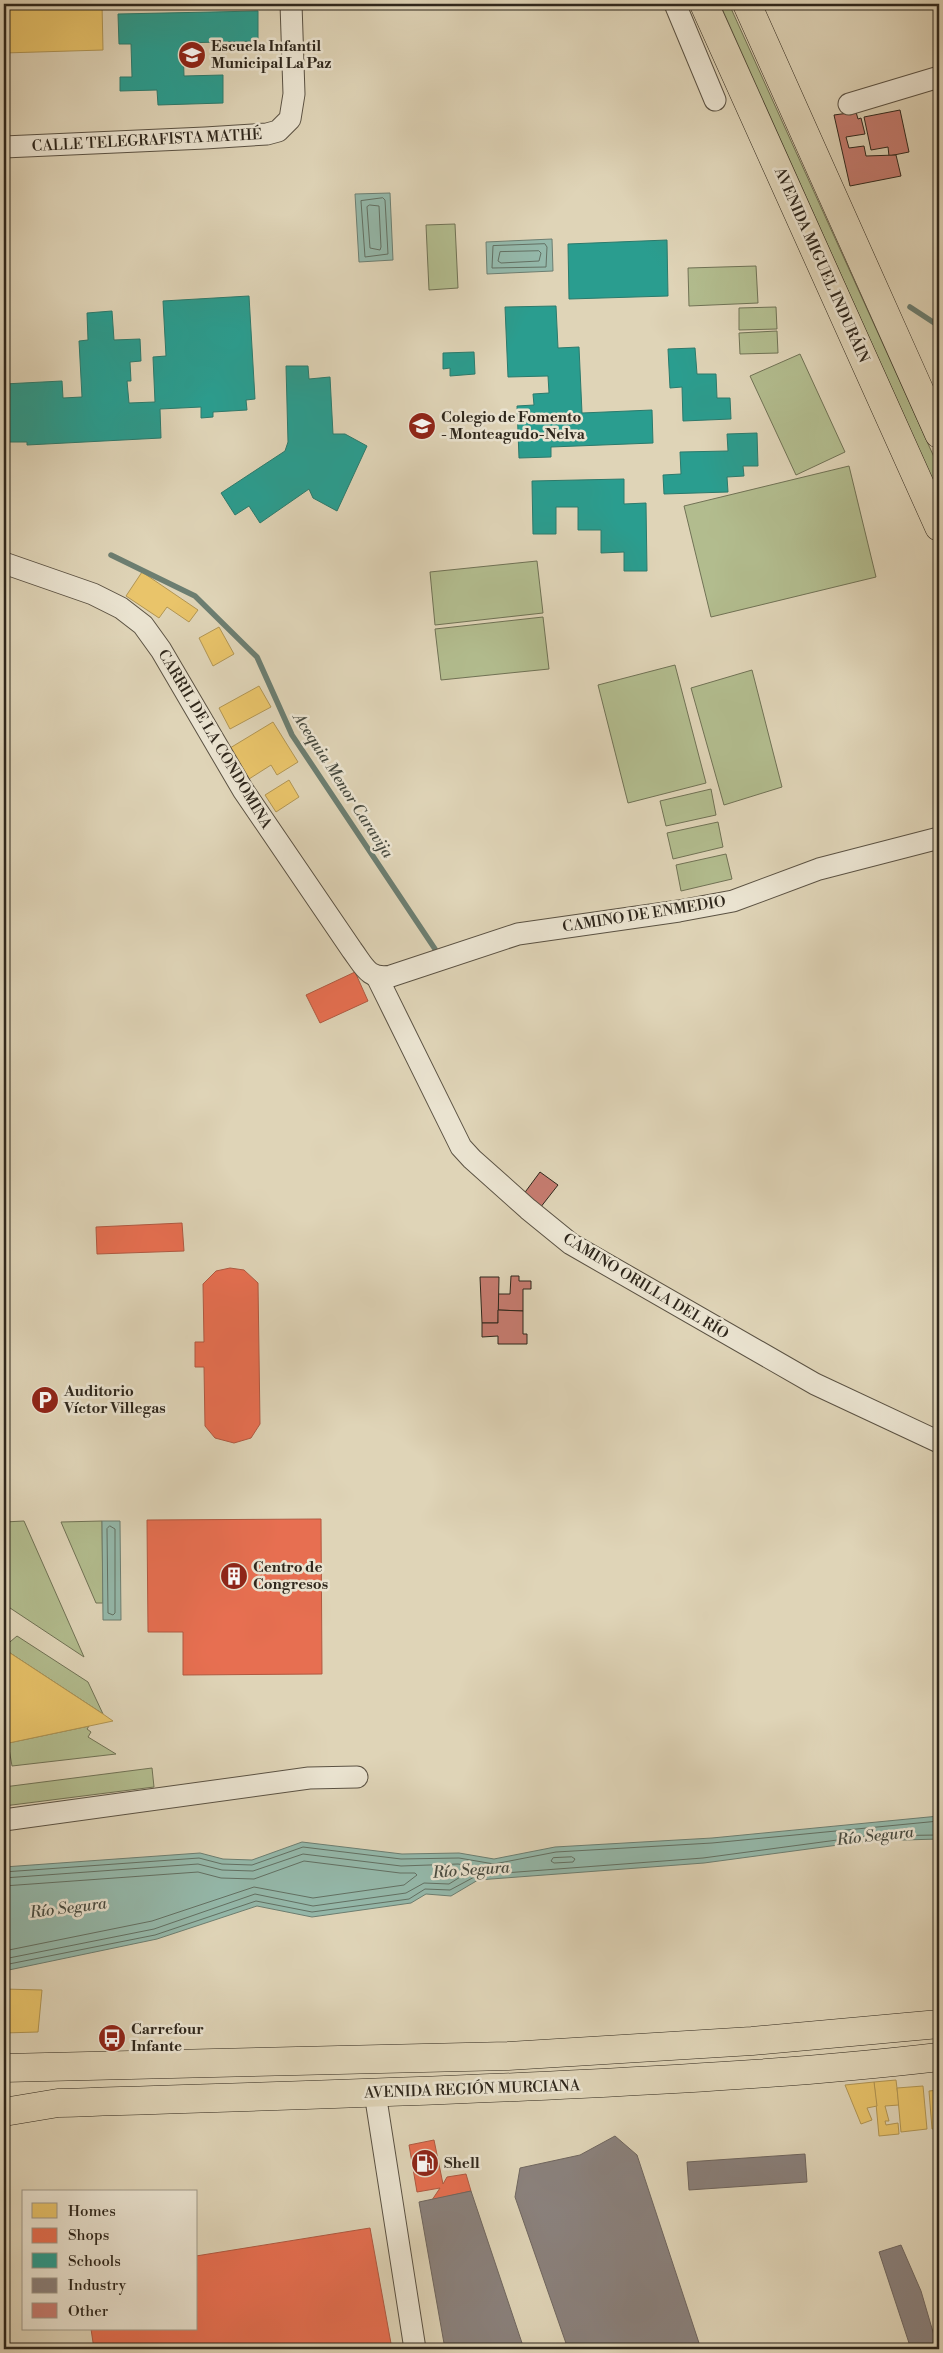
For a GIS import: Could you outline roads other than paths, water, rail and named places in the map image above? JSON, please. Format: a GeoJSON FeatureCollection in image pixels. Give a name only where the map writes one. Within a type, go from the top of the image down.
{"type":"FeatureCollection","features":[{"type":"Feature","properties":{"kind":"main road","name":"AVENIDA MIGUEL INDURÁIN"},"geometry":{"type":"LineString","coordinates":[[704,4],[939,527]]}},
{"type":"Feature","properties":{"kind":"main road"},"geometry":{"type":"LineString","coordinates":[[747,4],[939,434]]}},
{"type":"Feature","properties":{"kind":"main road","name":"AVENIDA REGIÓN MURCIANA"},"geometry":{"type":"LineString","coordinates":[[4,2068],[518,2056],[752,2042],[939,2024]]}},
{"type":"Feature","properties":{"kind":"main road","name":"AVENIDA REGIÓN MURCIANA"},"geometry":{"type":"LineString","coordinates":[[4,2112],[58,2102],[651,2081],[837,2068],[939,2057]]}},
{"type":"Feature","properties":{"kind":"street","name":"CALLE TELEGRAFISTA MATHÉ"},"geometry":{"type":"LineString","coordinates":[[4,147],[205,138],[267,134],[278,131],[290,119],[294,94],[291,4]]}},
{"type":"Feature","properties":{"kind":"street"},"geometry":{"type":"LineString","coordinates":[[675,4],[715,100]]}},
{"type":"Feature","properties":{"kind":"street"},"geometry":{"type":"LineString","coordinates":[[849,104],[939,77]]}},
{"type":"Feature","properties":{"kind":"street","name":"CARRIL DE LA CONDOMINA"},"geometry":{"type":"LineString","coordinates":[[4,563],[93,594],[121,608],[143,625],[161,650],[243,790],[352,950],[368,972],[377,977]]}},
{"type":"Feature","properties":{"kind":"street","name":"CAMINO DE ENMEDIO"},"geometry":{"type":"LineString","coordinates":[[377,977],[391,976],[518,934],[679,911],[733,900],[819,869],[939,838]]}},
{"type":"Feature","properties":{"kind":"street","name":"CAMINO ORILLA DEL RÍO"},"geometry":{"type":"LineString","coordinates":[[377,977],[461,1147],[547,1225],[571,1244],[785,1368],[870,1412],[939,1442]]}},
{"type":"Feature","properties":{"kind":"street"},"geometry":{"type":"LineString","coordinates":[[4,1820],[309,1778],[357,1777]]}},
{"type":"Feature","properties":{"kind":"street"},"geometry":{"type":"LineString","coordinates":[[374,2092],[415,2349]]}},
{"type":"Feature","properties":{"kind":"water"},"geometry":{"type":"Polygon","coordinates":[[[390,193],[393,260],[359,262],[355,194],[390,193]]]}},
{"type":"Feature","properties":{"kind":"water"},"geometry":{"type":"Polygon","coordinates":[[[552,239],[553,271],[487,274],[486,242],[552,239]]]}},
{"type":"Feature","properties":{"kind":"water"},"geometry":{"type":"Polygon","coordinates":[[[102,1521],[120,1521],[121,1620],[103,1620],[102,1521]]]}},
{"type":"Feature","properties":{"kind":"water","name":"Río Segura"},"geometry":{"type":"Polygon","coordinates":[[[939,1816],[939,1839],[868,1841],[704,1863],[478,1880],[451,1896],[426,1894],[411,1903],[312,1917],[257,1906],[157,1939],[4,1971],[4,1867],[200,1853],[223,1859],[252,1860],[302,1842],[402,1854],[459,1853],[494,1859],[555,1847],[712,1838],[939,1816]]]}},
{"type":"Feature","properties":{"kind":"waterway"},"geometry":{"type":"LineString","coordinates":[[910,307],[939,326]]}},
{"type":"Feature","properties":{"kind":"waterway","name":"Acequia Menor Caravija"},"geometry":{"type":"LineString","coordinates":[[111,555],[195,596],[257,657],[292,735],[435,949]]}},
{"type":"Feature","properties":{"kind":"place","name":"Escuela Infantil Municipal La Paz"},"geometry":{"type":"Point","coordinates":[192,55]}},
{"type":"Feature","properties":{"kind":"place","name":"Colegio de Fomento - Monteagudo-Nelva"},"geometry":{"type":"Point","coordinates":[422,426]}},
{"type":"Feature","properties":{"kind":"place","name":"Auditorio Víctor Villegas"},"geometry":{"type":"Point","coordinates":[45,1400]}},
{"type":"Feature","properties":{"kind":"place","name":"Centro de Congresos"},"geometry":{"type":"Point","coordinates":[234,1576]}},
{"type":"Feature","properties":{"kind":"place","name":"Carrefour Infante"},"geometry":{"type":"Point","coordinates":[112,2038]}},
{"type":"Feature","properties":{"kind":"place","name":"Shell"},"geometry":{"type":"Point","coordinates":[425,2163]}}]}
